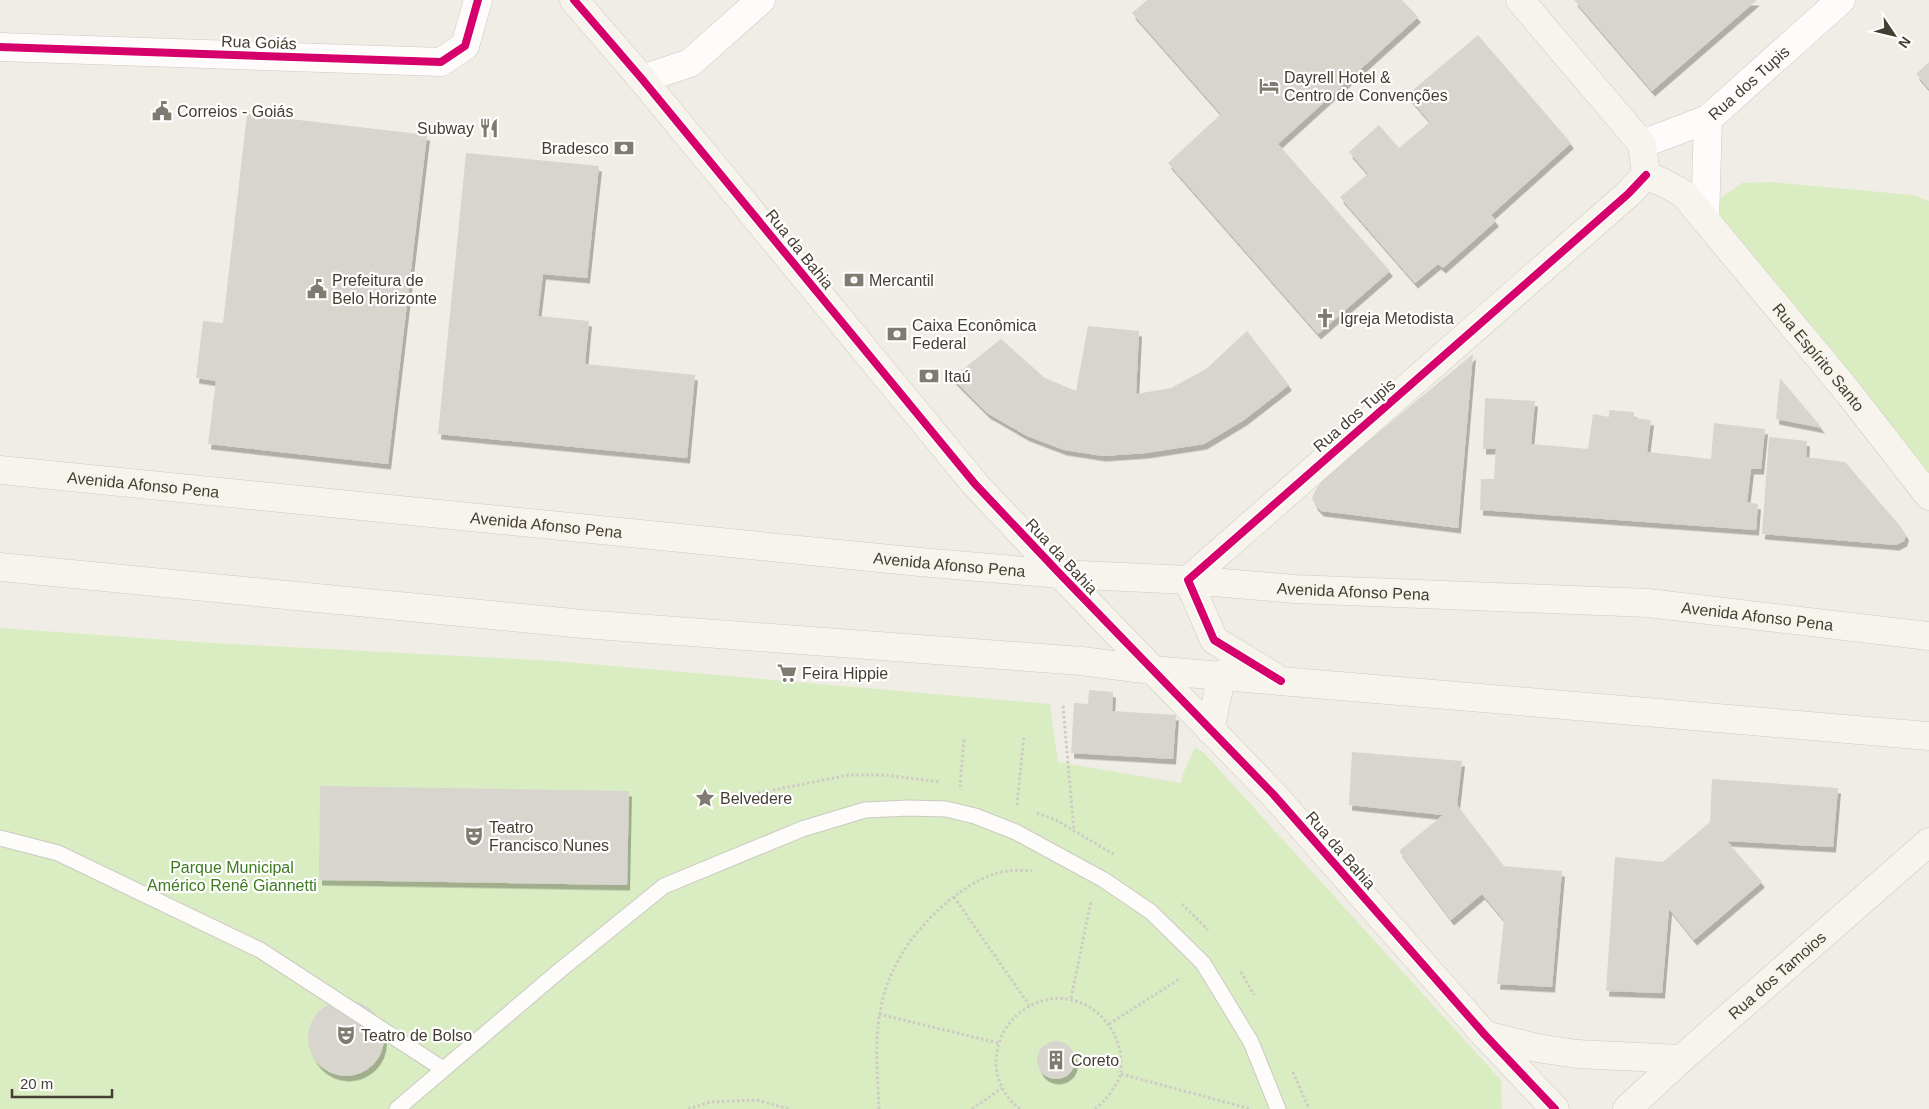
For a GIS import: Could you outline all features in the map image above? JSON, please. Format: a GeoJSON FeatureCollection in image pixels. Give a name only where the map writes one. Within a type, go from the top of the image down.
{"type":"FeatureCollection","features":[{"type":"Feature","properties":{"kind":"main road","name":"Rua da Bahia"},"geometry":{"type":"LineString","coordinates":[[574,0],[642,79],[975,484],[1151,670],[1273,794],[1547,1106]]}},
{"type":"Feature","properties":{"kind":"main road"},"geometry":{"type":"LineString","coordinates":[[1520,0],[1642,144],[1646,176]]}},
{"type":"Feature","properties":{"kind":"main road","name":"Rua Espírito Santo"},"geometry":{"type":"LineString","coordinates":[[1646,176],[1684,194],[1848,392],[1929,496]]}},
{"type":"Feature","properties":{"kind":"main road","name":"Rua dos Tupis"},"geometry":{"type":"LineString","coordinates":[[1188,580],[1628,194],[1646,176]]}},
{"type":"Feature","properties":{"kind":"main road","name":"Avenida Afonso Pena"},"geometry":{"type":"LineString","coordinates":[[0,470],[881,558],[1060,574],[1188,580],[1296,589],[1648,603],[1923,631]]}},
{"type":"Feature","properties":{"kind":"main road"},"geometry":{"type":"LineString","coordinates":[[0,567],[583,624],[1082,660],[1151,670],[1222,674],[1925,741]]}},
{"type":"Feature","properties":{"kind":"main road"},"geometry":{"type":"LineString","coordinates":[[1188,580],[1214,640],[1281,681]]}},
{"type":"Feature","properties":{"kind":"main road"},"geometry":{"type":"LineString","coordinates":[[1210,730],[1222,674]]}},
{"type":"Feature","properties":{"kind":"main road","name":"Rua dos Tamoios"},"geometry":{"type":"LineString","coordinates":[[1627,1109],[1681,1059],[1929,842]]}},
{"type":"Feature","properties":{"kind":"main road"},"geometry":{"type":"LineString","coordinates":[[1485,1035],[1537,1048],[1577,1054],[1681,1059]]}},
{"type":"Feature","properties":{"kind":"street","name":"Rua Goiás"},"geometry":{"type":"LineString","coordinates":[[0,47],[441,62],[465,46],[478,0]]}},
{"type":"Feature","properties":{"kind":"street"},"geometry":{"type":"LineString","coordinates":[[642,79],[690,63],[761,0]]}},
{"type":"Feature","properties":{"kind":"street","name":"Rua dos Tupis"},"geometry":{"type":"LineString","coordinates":[[1642,144],[1708,119],[1842,0]]}},
{"type":"Feature","properties":{"kind":"street"},"geometry":{"type":"LineString","coordinates":[[1705,220],[1708,119]]}},
{"type":"Feature","properties":{"kind":"lane"},"geometry":{"type":"LineString","coordinates":[[397,1109],[443,1068],[664,886],[802,829],[865,810],[946,809],[975,816],[1016,832],[1104,880],[1150,912],[1203,963],[1251,1042],[1278,1109]]}},
{"type":"Feature","properties":{"kind":"lane"},"geometry":{"type":"LineString","coordinates":[[0,838],[58,854],[260,950],[443,1068]]}},
{"type":"Feature","properties":{"kind":"path"},"geometry":{"type":"LineString","coordinates":[[1063,706],[1074,831]]}},
{"type":"Feature","properties":{"kind":"path"},"geometry":{"type":"LineString","coordinates":[[1017,805],[1024,735]]}},
{"type":"Feature","properties":{"kind":"path"},"geometry":{"type":"LineString","coordinates":[[960,787],[964,737]]}},
{"type":"Feature","properties":{"kind":"path"},"geometry":{"type":"LineString","coordinates":[[879,1109],[877,1061],[880,1014],[891,973],[902,954],[937,910],[954,897],[995,874],[1021,870],[1035,872]]}},
{"type":"Feature","properties":{"kind":"path"},"geometry":{"type":"LineString","coordinates":[[954,897],[1029,1005]]}},
{"type":"Feature","properties":{"kind":"path"},"geometry":{"type":"LineString","coordinates":[[1072,998],[1091,898],[1100,904]]}},
{"type":"Feature","properties":{"kind":"path"},"geometry":{"type":"LineString","coordinates":[[1174,971],[1186,985]]}},
{"type":"Feature","properties":{"kind":"path"},"geometry":{"type":"LineString","coordinates":[[1109,1024],[1181,978]]}},
{"type":"Feature","properties":{"kind":"path"},"geometry":{"type":"LineString","coordinates":[[1020,1109],[1014,1105],[1002,1088],[998,1076],[996,1059],[998,1043],[1005,1028],[1016,1015],[1029,1005],[1043,1000],[1072,998],[1093,1009],[1109,1024],[1116,1038],[1121,1074],[1104,1102],[1095,1109]]}},
{"type":"Feature","properties":{"kind":"path"},"geometry":{"type":"LineString","coordinates":[[880,1014],[998,1043]]}},
{"type":"Feature","properties":{"kind":"path"},"geometry":{"type":"LineString","coordinates":[[1121,1074],[1252,1109]]}},
{"type":"Feature","properties":{"kind":"path"},"geometry":{"type":"LineString","coordinates":[[972,1109],[1002,1088]]}},
{"type":"Feature","properties":{"kind":"path"},"geometry":{"type":"LineString","coordinates":[[688,1109],[710,1102],[756,1100],[789,1109]]}},
{"type":"Feature","properties":{"kind":"green space"},"geometry":{"type":"Polygon","coordinates":[[[1771,182],[1913,195],[1929,201],[1929,483],[1712,226],[1716,201],[1742,183],[1771,182]]]}},
{"type":"Feature","properties":{"kind":"green space","name":"Parque Municipal Américo Renê Giannetti"},"geometry":{"type":"Polygon","coordinates":[[[0,628],[212,643],[556,661],[1050,704],[1058,762],[1181,783],[1195,747],[1205,754],[1501,1080],[1502,1109],[0,1109],[0,628]]]}},
{"type":"Feature","properties":{"kind":"building"},"geometry":{"type":"Polygon","coordinates":[[[1147,0],[1402,0],[1418,17],[1278,144],[1390,271],[1318,334],[1168,163],[1221,114],[1132,13],[1147,0]]]}},
{"type":"Feature","properties":{"kind":"building"},"geometry":{"type":"Polygon","coordinates":[[[1574,0],[1757,0],[1652,91],[1574,0]]]}},
{"type":"Feature","properties":{"kind":"building"},"geometry":{"type":"Polygon","coordinates":[[[1478,35],[1571,143],[1491,215],[1496,221],[1443,268],[1438,264],[1415,283],[1340,197],[1368,174],[1349,152],[1379,125],[1399,148],[1430,122],[1407,95],[1478,35]]]}},
{"type":"Feature","properties":{"kind":"building"},"geometry":{"type":"Polygon","coordinates":[[[1929,62],[1929,89],[1916,74],[1929,62]]]}},
{"type":"Feature","properties":{"kind":"building"},"geometry":{"type":"Polygon","coordinates":[[[247,114],[427,135],[388,464],[208,444],[216,381],[196,378],[203,321],[223,323],[247,114]]]}},
{"type":"Feature","properties":{"kind":"building"},"geometry":{"type":"Polygon","coordinates":[[[466,153],[599,166],[587,278],[543,274],[538,316],[589,321],[585,364],[695,375],[687,458],[438,434],[466,153]]]}},
{"type":"Feature","properties":{"kind":"building"},"geometry":{"type":"Polygon","coordinates":[[[1088,326],[1139,331],[1136,394],[1171,388],[1206,369],[1247,331],[1289,385],[1244,420],[1204,444],[1146,453],[1103,456],[1064,450],[1027,436],[987,413],[952,378],[1001,339],[1045,378],[1076,391],[1088,326]]]}},
{"type":"Feature","properties":{"kind":"building"},"geometry":{"type":"Polygon","coordinates":[[[1473,354],[1458,528],[1321,511],[1315,505],[1312,498],[1325,477],[1473,354]]]}},
{"type":"Feature","properties":{"kind":"building"},"geometry":{"type":"Polygon","coordinates":[[[1780,378],[1822,428],[1776,419],[1780,378]]]}},
{"type":"Feature","properties":{"kind":"building"},"geometry":{"type":"Polygon","coordinates":[[[1485,398],[1535,401],[1531,444],[1588,449],[1593,414],[1609,417],[1609,410],[1634,412],[1634,418],[1651,420],[1647,452],[1711,459],[1714,423],[1765,429],[1761,469],[1751,469],[1747,502],[1758,504],[1756,530],[1480,510],[1481,479],[1494,479],[1496,449],[1483,449],[1485,398]]]}},
{"type":"Feature","properties":{"kind":"building"},"geometry":{"type":"Polygon","coordinates":[[[1769,437],[1807,441],[1806,457],[1845,462],[1901,527],[1906,535],[1904,541],[1896,545],[1762,534],[1769,437]]]}},
{"type":"Feature","properties":{"kind":"building"},"geometry":{"type":"Polygon","coordinates":[[[1089,690],[1113,692],[1112,711],[1176,715],[1173,759],[1071,753],[1074,703],[1088,704],[1089,690]]]}},
{"type":"Feature","properties":{"kind":"building"},"geometry":{"type":"Polygon","coordinates":[[[1352,752],[1462,761],[1457,805],[1504,866],[1562,871],[1552,987],[1497,984],[1504,920],[1482,894],[1451,920],[1399,851],[1443,815],[1349,805],[1352,752]]]}},
{"type":"Feature","properties":{"kind":"building"},"geometry":{"type":"Polygon","coordinates":[[[1712,779],[1838,788],[1833,847],[1727,841],[1762,882],[1694,940],[1669,909],[1662,993],[1606,991],[1615,857],[1663,862],[1710,822],[1712,779]]]}},
{"type":"Feature","properties":{"kind":"building","name":"Teatro Francisco Nunes"},"geometry":{"type":"Polygon","coordinates":[[[320,786],[629,791],[627,885],[319,880],[320,786]]]}},
{"type":"Feature","properties":{"kind":"building","name":"Teatro de Bolso"},"geometry":{"type":"Polygon","coordinates":[[[346,1000],[360,1003],[373,1011],[381,1024],[384,1038],[381,1052],[373,1065],[360,1073],[346,1076],[332,1073],[319,1065],[311,1052],[308,1038],[311,1024],[319,1011],[332,1003],[346,1000]]]}},
{"type":"Feature","properties":{"kind":"building","name":"Coreto"},"geometry":{"type":"Polygon","coordinates":[[[1056,1041],[1070,1046],[1075,1060],[1070,1074],[1056,1079],[1042,1074],[1037,1060],[1042,1046],[1056,1041]]]}},
{"type":"Feature","properties":{"kind":"cycle path"},"geometry":{"type":"LineString","coordinates":[[0,47],[441,62],[465,46],[478,0]]}},
{"type":"Feature","properties":{"kind":"cycle path"},"geometry":{"type":"LineString","coordinates":[[574,0],[642,79],[975,484],[1273,794],[1485,1035],[1555,1109]]}},
{"type":"Feature","properties":{"kind":"cycle path"},"geometry":{"type":"LineString","coordinates":[[1281,681],[1214,640],[1188,580],[1628,194],[1646,175]]}},
{"type":"Feature","properties":{"kind":"place","name":"Dayrell Hotel & Centro de Convenções"},"geometry":{"type":"Point","coordinates":[1269,86]}},
{"type":"Feature","properties":{"kind":"place","name":"Correios - Goiás"},"geometry":{"type":"Point","coordinates":[162,111]}},
{"type":"Feature","properties":{"kind":"place","name":"Subway"},"geometry":{"type":"Point","coordinates":[489,128]}},
{"type":"Feature","properties":{"kind":"place","name":"Bradesco"},"geometry":{"type":"Point","coordinates":[624,148]}},
{"type":"Feature","properties":{"kind":"place","name":"Mercantil"},"geometry":{"type":"Point","coordinates":[854,280]}},
{"type":"Feature","properties":{"kind":"place","name":"Prefeitura de Belo Horizonte"},"geometry":{"type":"Point","coordinates":[317,289]}},
{"type":"Feature","properties":{"kind":"place","name":"Igreja Metodista"},"geometry":{"type":"Point","coordinates":[1325,318]}},
{"type":"Feature","properties":{"kind":"place","name":"Caixa Econômica Federal"},"geometry":{"type":"Point","coordinates":[897,334]}},
{"type":"Feature","properties":{"kind":"place","name":"Itaú"},"geometry":{"type":"Point","coordinates":[929,376]}},
{"type":"Feature","properties":{"kind":"place","name":"Feira Hippie"},"geometry":{"type":"Point","coordinates":[787,673]}},
{"type":"Feature","properties":{"kind":"place","name":"Belvedere"},"geometry":{"type":"Point","coordinates":[705,798]}},
{"type":"Feature","properties":{"kind":"place","name":"Teatro Francisco Nunes"},"geometry":{"type":"Point","coordinates":[474,836]}},
{"type":"Feature","properties":{"kind":"place","name":"Teatro de Bolso"},"geometry":{"type":"Point","coordinates":[346,1035]}},
{"type":"Feature","properties":{"kind":"place","name":"Coreto"},"geometry":{"type":"Point","coordinates":[1056,1060]}}]}
